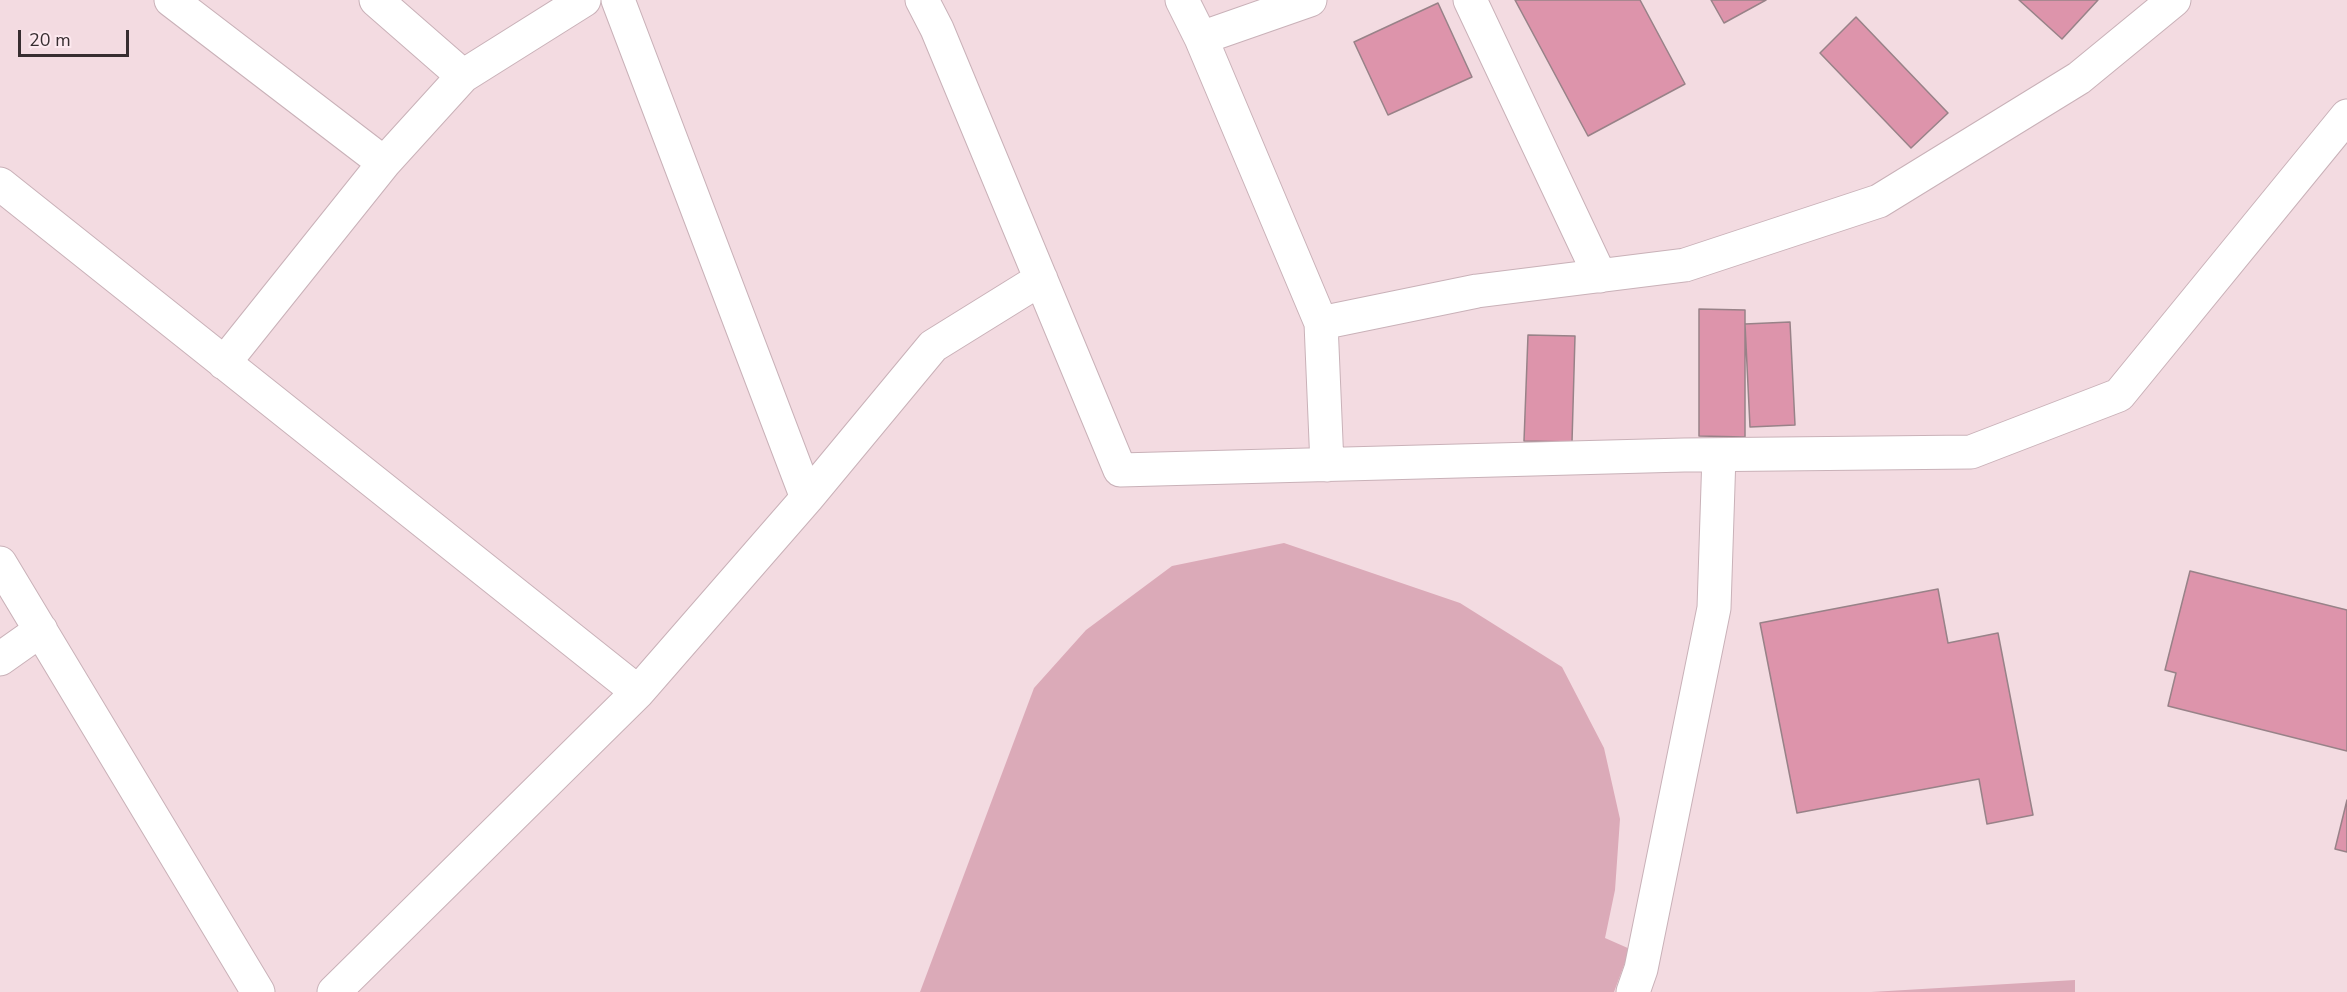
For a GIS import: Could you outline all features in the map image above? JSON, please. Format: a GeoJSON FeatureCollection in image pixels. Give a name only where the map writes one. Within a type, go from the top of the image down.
{"type":"FeatureCollection","features":[{"type":"Feature","properties":{"kind":"street"},"geometry":{"type":"LineString","coordinates":[[171,0],[384,163]]}},
{"type":"Feature","properties":{"kind":"street"},"geometry":{"type":"LineString","coordinates":[[376,0],[463,76]]}},
{"type":"Feature","properties":{"kind":"street"},"geometry":{"type":"LineString","coordinates":[[224,363],[384,163],[463,76],[584,0]]}},
{"type":"Feature","properties":{"kind":"street"},"geometry":{"type":"LineString","coordinates":[[618,0],[807,498]]}},
{"type":"Feature","properties":{"kind":"street"},"geometry":{"type":"LineString","coordinates":[[922,0],[937,29],[1120,470],[1719,455],[1971,452],[2119,395],[2347,116]]}},
{"type":"Feature","properties":{"kind":"street"},"geometry":{"type":"LineString","coordinates":[[1182,0],[1201,38],[1321,323],[1327,465]]}},
{"type":"Feature","properties":{"kind":"street"},"geometry":{"type":"LineString","coordinates":[[1201,38],[1310,0]]}},
{"type":"Feature","properties":{"kind":"street"},"geometry":{"type":"LineString","coordinates":[[1470,0],[1600,276]]}},
{"type":"Feature","properties":{"kind":"street"},"geometry":{"type":"LineString","coordinates":[[1321,323],[1477,291],[1685,265],[1879,201],[2079,78],[2174,0]]}},
{"type":"Feature","properties":{"kind":"street"},"geometry":{"type":"LineString","coordinates":[[0,184],[638,692]]}},
{"type":"Feature","properties":{"kind":"street"},"geometry":{"type":"LineString","coordinates":[[334,992],[638,692],[807,498],[933,346],[1041,279]]}},
{"type":"Feature","properties":{"kind":"street"},"geometry":{"type":"LineString","coordinates":[[1633,992],[1641,969],[1714,608],[1719,455]]}},
{"type":"Feature","properties":{"kind":"street"},"geometry":{"type":"LineString","coordinates":[[0,563],[258,992]]}},
{"type":"Feature","properties":{"kind":"street"},"geometry":{"type":"LineString","coordinates":[[0,659],[41,630]]}},
{"type":"Feature","properties":{"kind":"shaded area"},"geometry":{"type":"Polygon","coordinates":[[[1284,543],[1460,603],[1562,667],[1604,748],[1620,819],[1615,890],[1605,938],[1630,949],[1614,992],[920,992],[1034,688],[1086,630],[1172,566],[1284,543]]]}},
{"type":"Feature","properties":{"kind":"shaded area"},"geometry":{"type":"Polygon","coordinates":[[[2075,980],[2075,992],[1871,992],[2075,980]]]}},
{"type":"Feature","properties":{"kind":"building"},"geometry":{"type":"Polygon","coordinates":[[[1515,0],[1640,0],[1685,84],[1588,136],[1515,0]]]}},
{"type":"Feature","properties":{"kind":"building"},"geometry":{"type":"Polygon","coordinates":[[[1711,0],[1766,0],[1724,23],[1711,0]]]}},
{"type":"Feature","properties":{"kind":"building"},"geometry":{"type":"Polygon","coordinates":[[[2019,0],[2098,0],[2062,39],[2019,0]]]}},
{"type":"Feature","properties":{"kind":"building"},"geometry":{"type":"Polygon","coordinates":[[[1438,3],[1472,77],[1388,115],[1354,42],[1438,3]]]}},
{"type":"Feature","properties":{"kind":"building"},"geometry":{"type":"Polygon","coordinates":[[[1856,17],[1948,113],[1911,148],[1820,53],[1856,17]]]}},
{"type":"Feature","properties":{"kind":"building"},"geometry":{"type":"Polygon","coordinates":[[[1699,309],[1745,310],[1745,437],[1699,436],[1699,309]]]}},
{"type":"Feature","properties":{"kind":"building"},"geometry":{"type":"Polygon","coordinates":[[[1790,322],[1795,425],[1750,427],[1745,324],[1790,322]]]}},
{"type":"Feature","properties":{"kind":"building"},"geometry":{"type":"Polygon","coordinates":[[[1528,335],[1575,336],[1572,442],[1524,441],[1528,335]]]}},
{"type":"Feature","properties":{"kind":"building"},"geometry":{"type":"Polygon","coordinates":[[[2190,571],[2347,610],[2347,751],[2168,706],[2176,673],[2165,670],[2190,571]]]}},
{"type":"Feature","properties":{"kind":"building"},"geometry":{"type":"Polygon","coordinates":[[[1938,589],[1948,643],[1998,633],[2033,815],[1987,824],[1979,779],[1797,813],[1760,623],[1938,589]]]}},
{"type":"Feature","properties":{"kind":"building"},"geometry":{"type":"Polygon","coordinates":[[[2347,800],[2347,852],[2335,849],[2347,800]]]}}]}
